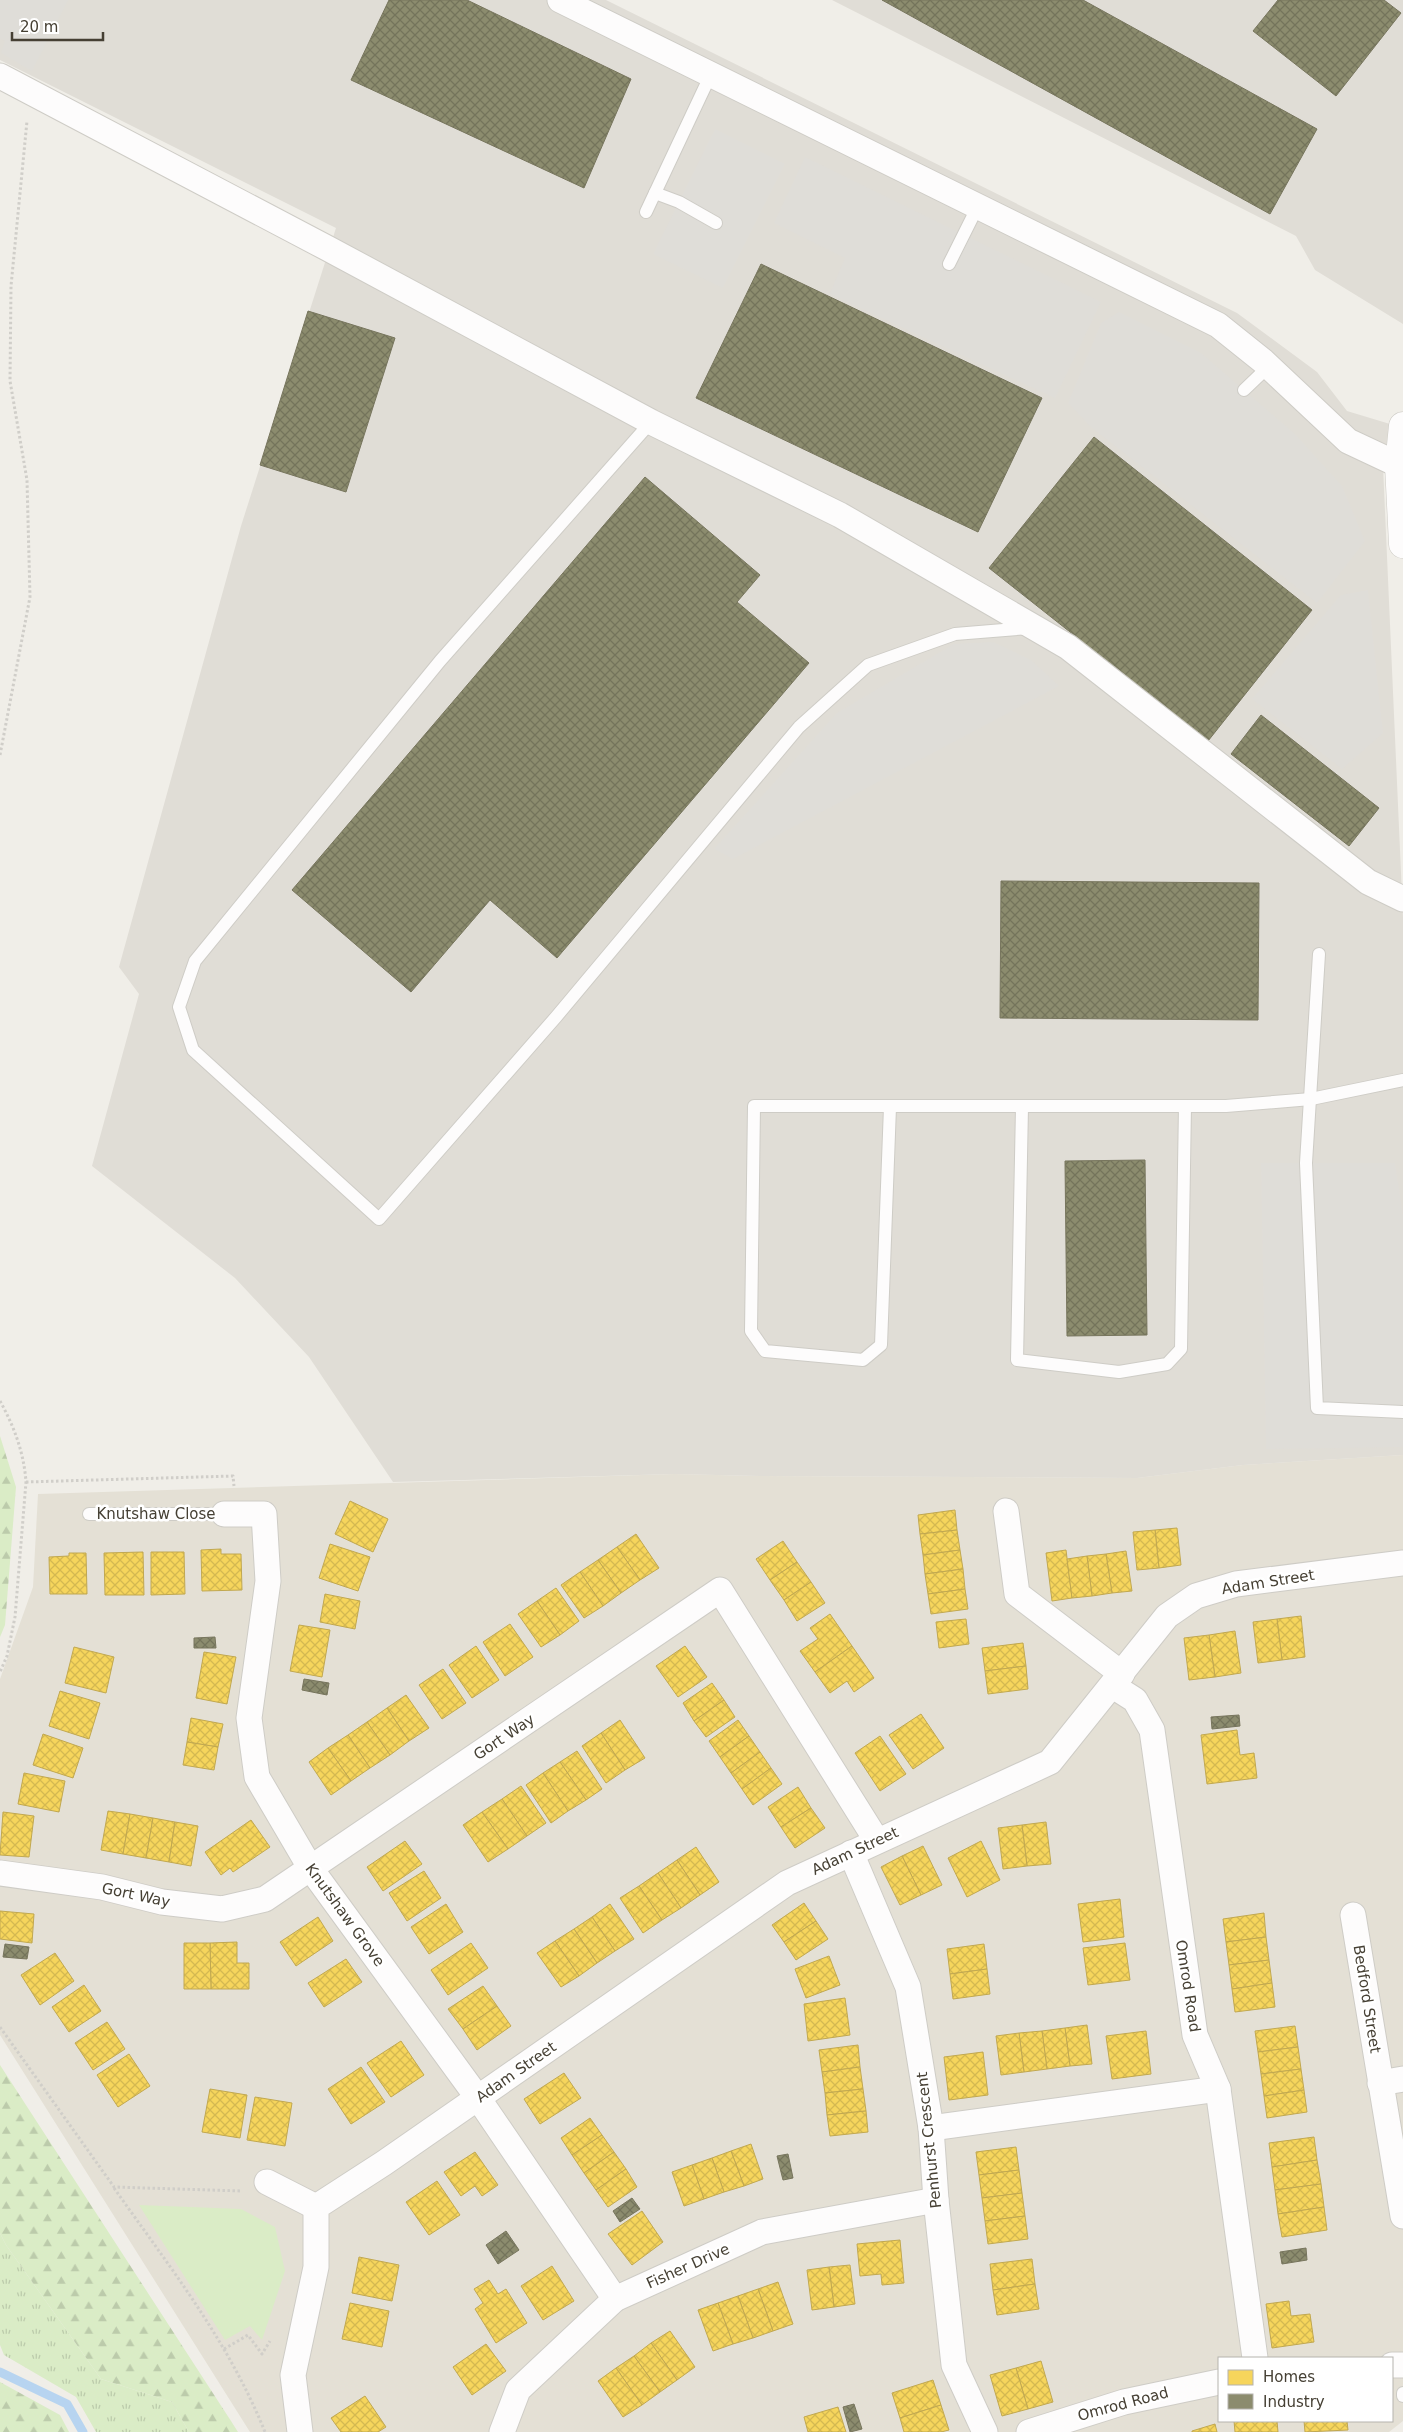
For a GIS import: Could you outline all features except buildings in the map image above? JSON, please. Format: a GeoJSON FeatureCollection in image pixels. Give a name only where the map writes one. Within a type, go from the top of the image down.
{"type":"FeatureCollection","features":[{"type":"Feature","properties":{"kind":"street"},"geometry":{"type":"LineString","coordinates":[[560,0],[1218,324],[1269,366],[1348,442],[1399,465]]}},
{"type":"Feature","properties":{"kind":"street"},"geometry":{"type":"LineString","coordinates":[[0,76],[651,422],[840,515],[1034,627],[1068,647],[1368,882],[1403,899]]}},
{"type":"Feature","properties":{"kind":"street"},"geometry":{"type":"LineString","coordinates":[[1403,426],[1399,465],[1403,544]]}},
{"type":"Feature","properties":{"kind":"street","name":"Omrod Road"},"geometry":{"type":"LineString","coordinates":[[1006,1511],[1017,1594],[1117,1680],[1135,1700],[1152,1730],[1195,2036],[1218,2089],[1255,2357]]}},
{"type":"Feature","properties":{"kind":"street","name":"Knutshaw Grove"},"geometry":{"type":"LineString","coordinates":[[230,1514],[264,1514],[268,1581],[250,1718],[257,1777],[311,1869],[478,2098],[615,2299]]}},
{"type":"Feature","properties":{"kind":"street","name":"Adam Street"},"geometry":{"type":"LineString","coordinates":[[316,2207],[478,2098],[787,1883],[1050,1762],[1168,1616],[1196,1596],[1236,1584],[1403,1563]]}},
{"type":"Feature","properties":{"kind":"street","name":"Gort Way"},"geometry":{"type":"LineString","coordinates":[[0,1873],[102,1887],[162,1902],[222,1908],[265,1899],[720,1590],[877,1841]]}},
{"type":"Feature","properties":{"kind":"street","name":"Penhurst Crescent"},"geometry":{"type":"LineString","coordinates":[[852,1853],[908,1986],[931,2128],[936,2200],[954,2365],[985,2432]]}},
{"type":"Feature","properties":{"kind":"street","name":"Bedford Street"},"geometry":{"type":"LineString","coordinates":[[1353,1914],[1392,2081],[1403,2216]]}},
{"type":"Feature","properties":{"kind":"street"},"geometry":{"type":"LineString","coordinates":[[931,2128],[1218,2089]]}},
{"type":"Feature","properties":{"kind":"street"},"geometry":{"type":"LineString","coordinates":[[267,2182],[316,2207],[316,2267],[292,2375],[300,2432]]}},
{"type":"Feature","properties":{"kind":"street","name":"Fisher Drive"},"geometry":{"type":"LineString","coordinates":[[502,2432],[518,2390],[615,2299],[762,2232],[936,2200]]}},
{"type":"Feature","properties":{"kind":"street","name":"Omrod Road"},"geometry":{"type":"LineString","coordinates":[[1029,2432],[1124,2402],[1218,2382]]}},
{"type":"Feature","properties":{"kind":"lane"},"geometry":{"type":"LineString","coordinates":[[646,212],[711,74]]}},
{"type":"Feature","properties":{"kind":"lane"},"geometry":{"type":"LineString","coordinates":[[655,193],[679,202],[716,223]]}},
{"type":"Feature","properties":{"kind":"lane"},"geometry":{"type":"LineString","coordinates":[[949,264],[978,206]]}},
{"type":"Feature","properties":{"kind":"lane"},"geometry":{"type":"LineString","coordinates":[[1244,390],[1269,366]]}},
{"type":"Feature","properties":{"kind":"lane"},"geometry":{"type":"LineString","coordinates":[[651,422],[440,661],[195,961],[179,1007],[193,1050],[379,1219],[556,1017],[799,727],[868,665],[955,634],[1034,627]]}},
{"type":"Feature","properties":{"kind":"lane"},"geometry":{"type":"LineString","coordinates":[[1319,954],[1306,1163],[1317,1408],[1403,1412]]}},
{"type":"Feature","properties":{"kind":"lane"},"geometry":{"type":"LineString","coordinates":[[890,1107],[881,1345],[863,1360],[765,1351],[751,1331],[754,1106],[1226,1106],[1311,1099],[1403,1080]]}},
{"type":"Feature","properties":{"kind":"lane"},"geometry":{"type":"LineString","coordinates":[[1022,1107],[1017,1360],[1120,1372],[1167,1364],[1181,1349],[1185,1106]]}},
{"type":"Feature","properties":{"kind":"lane","name":"Knutshaw Close"},"geometry":{"type":"LineString","coordinates":[[89,1514],[230,1514]]}},
{"type":"Feature","properties":{"kind":"path"},"geometry":{"type":"LineString","coordinates":[[0,755],[30,598],[27,480],[10,381],[11,286],[26,123],[41,98]]}},
{"type":"Feature","properties":{"kind":"path"},"geometry":{"type":"LineString","coordinates":[[0,1401],[12,1422],[24,1464],[26,1482],[15,1617],[7,1656],[0,1672]]}},
{"type":"Feature","properties":{"kind":"path"},"geometry":{"type":"LineString","coordinates":[[26,1482],[233,1476],[230,1514]]}},
{"type":"Feature","properties":{"kind":"path"},"geometry":{"type":"LineString","coordinates":[[0,2027],[114,2187],[224,2349],[251,2398],[264,2432]]}},
{"type":"Feature","properties":{"kind":"path"},"geometry":{"type":"LineString","coordinates":[[114,2187],[249,2192],[267,2182]]}},
{"type":"Feature","properties":{"kind":"path"},"geometry":{"type":"LineString","coordinates":[[224,2349],[248,2335],[262,2354],[272,2334]]}},
{"type":"Feature","properties":{"kind":"shaded area"},"geometry":{"type":"Polygon","coordinates":[[[0,0],[606,0],[1237,313],[1317,372],[1347,411],[1390,424],[1383,466],[1403,918],[1403,1455],[1243,1465],[1137,1478],[674,1474],[393,1482],[309,1357],[235,1278],[92,1166],[139,994],[119,967],[241,526],[336,228],[0,60],[0,0]]]}},
{"type":"Feature","properties":{"kind":"shaded area"},"geometry":{"type":"Polygon","coordinates":[[[0,0],[68,0],[32,71],[1,53],[5,41],[0,39],[0,0]]]}},
{"type":"Feature","properties":{"kind":"shaded area"},"geometry":{"type":"Polygon","coordinates":[[[832,0],[1403,0],[1403,324],[1315,270],[1296,236],[832,0]]]}},
{"type":"Feature","properties":{"kind":"shaded area"},"geometry":{"type":"Polygon","coordinates":[[[715,129],[785,164],[723,288],[653,254],[715,129]]]}},
{"type":"Feature","properties":{"kind":"shaded area"},"geometry":{"type":"Polygon","coordinates":[[[805,157],[1101,302],[1055,398],[830,294],[845,258],[774,223],[805,157]]]}},
{"type":"Feature","properties":{"kind":"shaded area"},"geometry":{"type":"Polygon","coordinates":[[[1119,312],[1201,353],[1295,434],[1342,486],[1365,541],[1317,603],[1092,428],[1068,403],[1101,323],[1119,312]]]}},
{"type":"Feature","properties":{"kind":"shaded area"},"geometry":{"type":"Polygon","coordinates":[[[1368,590],[1383,733],[1342,769],[1252,699],[1341,595],[1368,590]]]}},
{"type":"Feature","properties":{"kind":"shaded area"},"geometry":{"type":"Polygon","coordinates":[[[993,642],[1031,660],[1059,686],[733,859],[714,849],[837,713],[954,644],[993,642]]]}},
{"type":"Feature","properties":{"kind":"shaded area"},"geometry":{"type":"Polygon","coordinates":[[[1261,1163],[1395,1163],[1403,1215],[1403,1447],[1266,1449],[1261,1163]]]}},
{"type":"Feature","properties":{"kind":"shaded area"},"geometry":{"type":"Polygon","coordinates":[[[1403,1455],[1403,2421],[1389,2432],[250,2432],[0,2035],[0,1679],[33,1587],[38,1494],[674,1474],[1137,1478],[1243,1465],[1403,1455]]]}},
{"type":"Feature","properties":{"kind":"green space"},"geometry":{"type":"Polygon","coordinates":[[[0,1436],[16,1487],[5,1625],[0,1637],[0,1436]]]}},
{"type":"Feature","properties":{"kind":"green space"},"geometry":{"type":"Polygon","coordinates":[[[0,2065],[238,2432],[189,2432],[172,2402],[101,2379],[6,2245],[0,2233],[0,2065]]]}},
{"type":"Feature","properties":{"kind":"green space"},"geometry":{"type":"Polygon","coordinates":[[[139,2205],[241,2209],[275,2227],[285,2271],[262,2340],[250,2326],[225,2340],[139,2205]]]}},
{"type":"Feature","properties":{"kind":"green space"},"geometry":{"type":"Polygon","coordinates":[[[0,2233],[6,2245],[101,2379],[172,2402],[189,2432],[96,2432],[76,2397],[4,2355],[0,2345],[0,2233]]]}},
{"type":"Feature","properties":{"kind":"green space"},"geometry":{"type":"Polygon","coordinates":[[[0,2382],[60,2415],[69,2432],[0,2432],[0,2382]]]}},
{"type":"Feature","properties":{"kind":"waterway"},"geometry":{"type":"LineString","coordinates":[[0,2372],[67,2404],[83,2432]]}}]}
